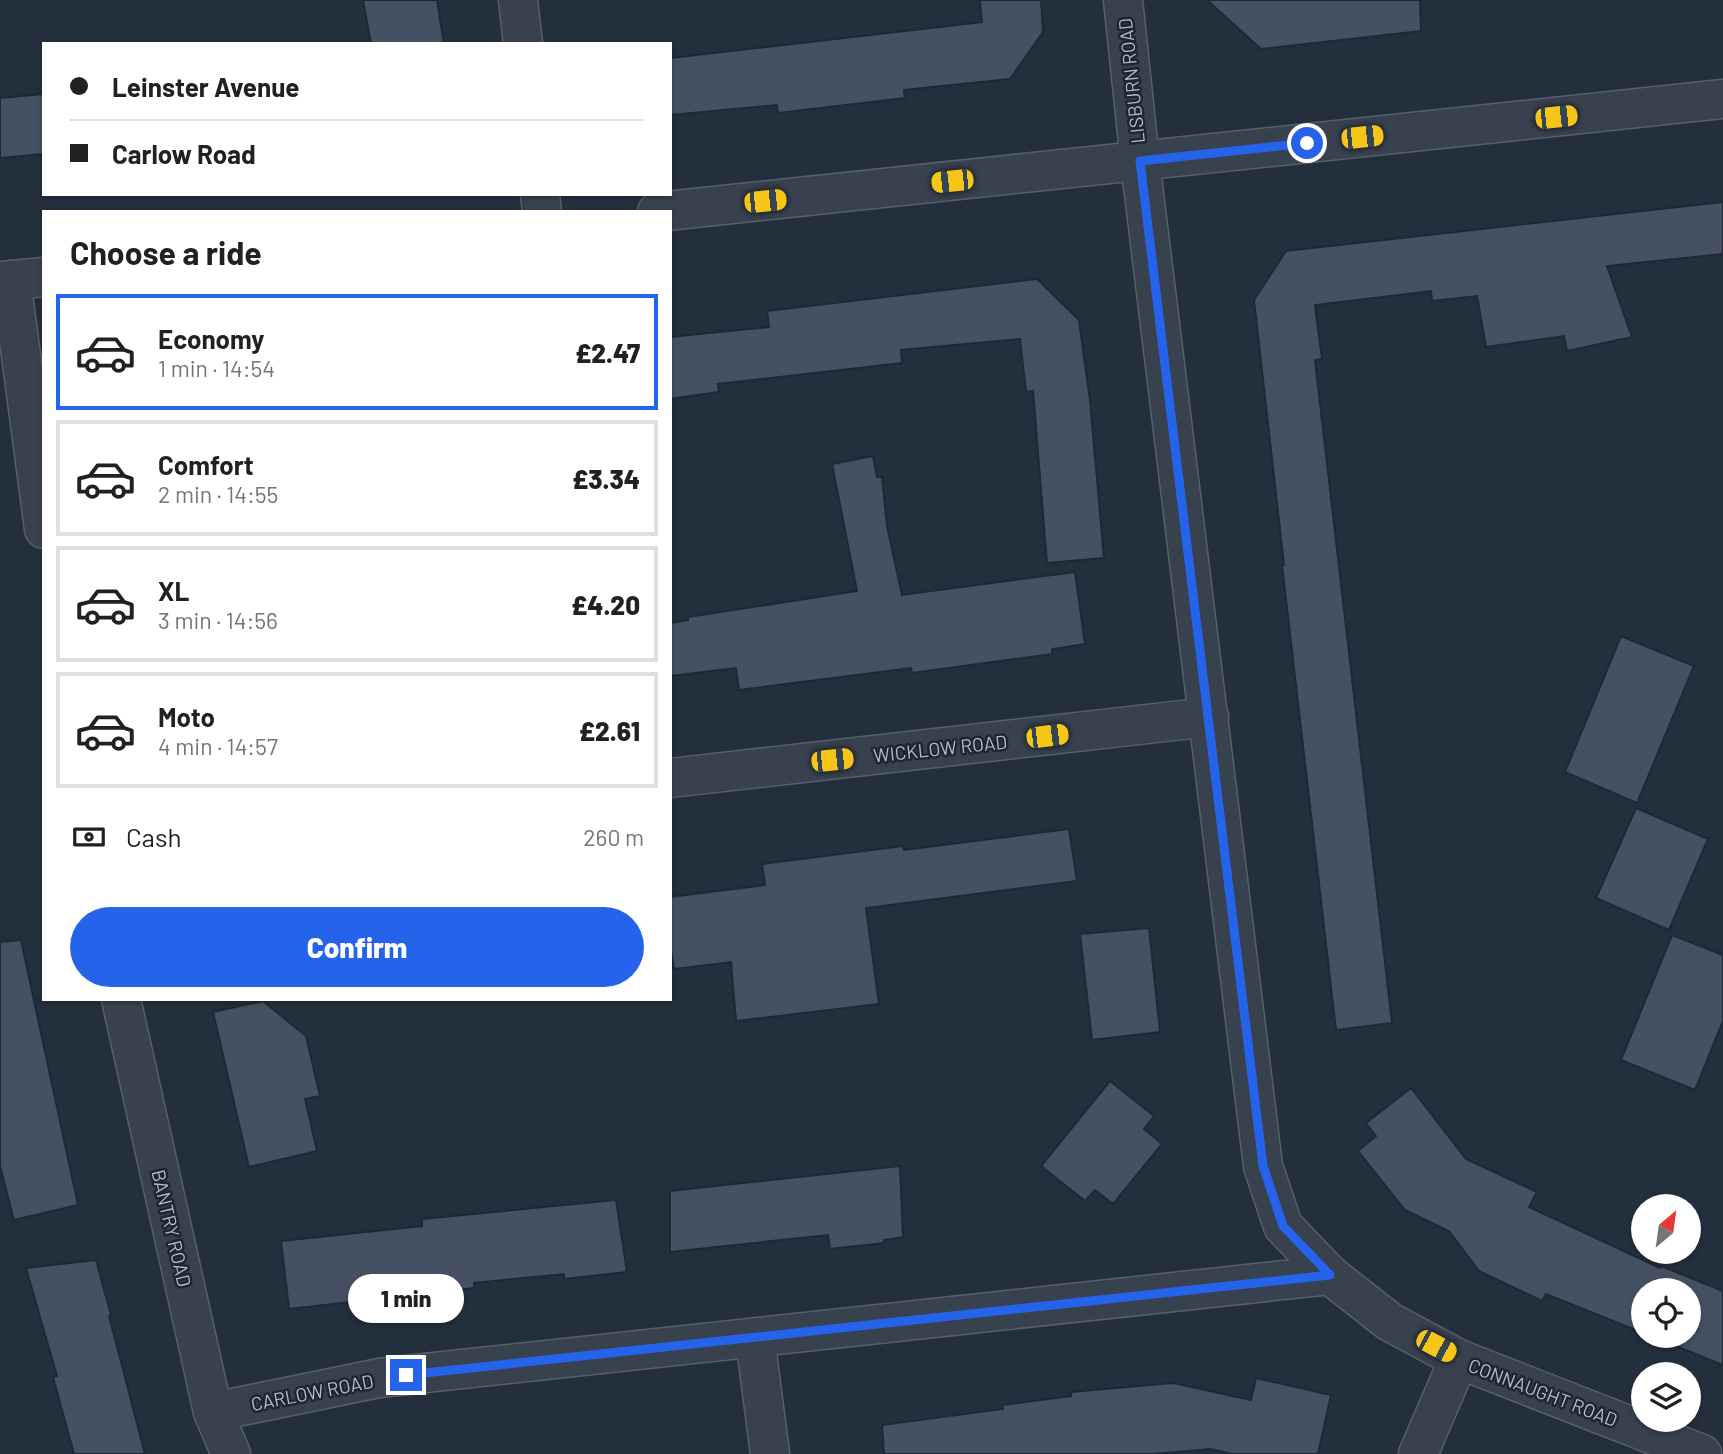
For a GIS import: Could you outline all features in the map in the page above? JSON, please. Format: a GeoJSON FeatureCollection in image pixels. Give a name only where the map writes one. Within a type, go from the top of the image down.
{"type":"FeatureCollection","features":[{"type":"Feature","properties":{"kind":"street"},"geometry":{"type":"LineString","coordinates":[[518,0],[523,42]]}},
{"type":"Feature","properties":{"kind":"street","name":"LISBURN ROAD"},"geometry":{"type":"LineString","coordinates":[[1123,0],[1140,161]]}},
{"type":"Feature","properties":{"kind":"street"},"geometry":{"type":"LineString","coordinates":[[672,210],[1723,99]]}},
{"type":"Feature","properties":{"kind":"street","name":"CONNAUGHT ROAD"},"geometry":{"type":"LineString","coordinates":[[1140,161],[1263,1166],[1283,1226],[1330,1275],[1390,1322],[1459,1359],[1702,1454]]}},
{"type":"Feature","properties":{"kind":"street"},"geometry":{"type":"LineString","coordinates":[[18,279],[42,510]]}},
{"type":"Feature","properties":{"kind":"street","name":"WICKLOW ROAD"},"geometry":{"type":"LineString","coordinates":[[672,778],[1209,717]]}},
{"type":"Feature","properties":{"kind":"street","name":"BANTRY ROAD"},"geometry":{"type":"LineString","coordinates":[[121,1001],[213,1412],[231,1454]]}},
{"type":"Feature","properties":{"kind":"street","name":"CARLOW ROAD"},"geometry":{"type":"LineString","coordinates":[[213,1412],[379,1378],[1330,1275]]}},
{"type":"Feature","properties":{"kind":"street"},"geometry":{"type":"LineString","coordinates":[[755,1338],[770,1454]]}},
{"type":"Feature","properties":{"kind":"street"},"geometry":{"type":"LineString","coordinates":[[1418,1454],[1459,1359]]}},
{"type":"Feature","properties":{"kind":"building"},"geometry":{"type":"Polygon","coordinates":[[[363,0],[437,0],[444,42],[371,42],[363,0]]]}},
{"type":"Feature","properties":{"kind":"building"},"geometry":{"type":"Polygon","coordinates":[[[980,0],[1041,0],[1043,32],[1010,79],[904,90],[905,98],[778,113],[777,105],[672,115],[672,58],[982,22],[980,0]]]}},
{"type":"Feature","properties":{"kind":"building"},"geometry":{"type":"Polygon","coordinates":[[[1207,0],[1420,0],[1421,31],[1261,49],[1207,0]]]}},
{"type":"Feature","properties":{"kind":"building"},"geometry":{"type":"Polygon","coordinates":[[[42,94],[42,154],[0,158],[0,98],[42,94]]]}},
{"type":"Feature","properties":{"kind":"building"},"geometry":{"type":"Polygon","coordinates":[[[1723,202],[1723,254],[1607,266],[1632,337],[1567,351],[1564,336],[1486,347],[1477,296],[1432,301],[1431,291],[1315,305],[1322,359],[1315,360],[1392,1023],[1336,1030],[1254,300],[1286,251],[1723,202]]]}},
{"type":"Feature","properties":{"kind":"building"},"geometry":{"type":"Polygon","coordinates":[[[1037,279],[1079,320],[1090,401],[1104,558],[1047,563],[1033,391],[1026,392],[1020,339],[901,350],[902,363],[718,384],[719,392],[672,399],[672,337],[769,327],[767,311],[1037,279]]]}},
{"type":"Feature","properties":{"kind":"building"},"geometry":{"type":"Polygon","coordinates":[[[873,456],[877,477],[882,477],[887,526],[902,595],[1075,572],[1085,644],[1052,649],[1052,654],[912,673],[911,668],[739,690],[736,668],[672,676],[672,623],[688,620],[688,617],[857,591],[832,464],[873,456]]]}},
{"type":"Feature","properties":{"kind":"building"},"geometry":{"type":"Polygon","coordinates":[[[1621,636],[1694,666],[1637,803],[1565,772],[1621,636]]]}},
{"type":"Feature","properties":{"kind":"building"},"geometry":{"type":"Polygon","coordinates":[[[1636,808],[1708,839],[1669,930],[1596,898],[1636,808]]]}},
{"type":"Feature","properties":{"kind":"building"},"geometry":{"type":"Polygon","coordinates":[[[1069,829],[1077,881],[866,908],[879,1004],[736,1021],[731,962],[674,969],[672,897],[765,885],[762,864],[903,846],[904,850],[1069,829]]]}},
{"type":"Feature","properties":{"kind":"building"},"geometry":{"type":"Polygon","coordinates":[[[1149,928],[1160,1032],[1092,1040],[1080,934],[1149,928]]]}},
{"type":"Feature","properties":{"kind":"building"},"geometry":{"type":"Polygon","coordinates":[[[1672,935],[1723,955],[1723,1021],[1695,1090],[1621,1060],[1672,935]]]}},
{"type":"Feature","properties":{"kind":"building"},"geometry":{"type":"Polygon","coordinates":[[[21,940],[78,1205],[14,1220],[0,1166],[0,942],[21,940]]]}},
{"type":"Feature","properties":{"kind":"building"},"geometry":{"type":"Polygon","coordinates":[[[263,1001],[306,1036],[320,1096],[305,1099],[317,1151],[249,1167],[213,1012],[263,1001]]]}},
{"type":"Feature","properties":{"kind":"building"},"geometry":{"type":"Polygon","coordinates":[[[1110,1081],[1154,1116],[1144,1129],[1162,1144],[1113,1204],[1095,1190],[1085,1201],[1041,1166],[1110,1081]]]}},
{"type":"Feature","properties":{"kind":"building"},"geometry":{"type":"Polygon","coordinates":[[[1411,1088],[1466,1159],[1537,1192],[1529,1207],[1631,1254],[1631,1264],[1661,1266],[1691,1278],[1631,1278],[1631,1328],[1546,1294],[1542,1301],[1479,1271],[1449,1231],[1405,1210],[1358,1151],[1376,1136],[1366,1123],[1411,1088]]]}},
{"type":"Feature","properties":{"kind":"building"},"geometry":{"type":"Polygon","coordinates":[[[900,1166],[903,1237],[884,1240],[884,1243],[830,1249],[828,1235],[670,1252],[670,1191],[900,1166]]]}},
{"type":"Feature","properties":{"kind":"building"},"geometry":{"type":"Polygon","coordinates":[[[616,1200],[627,1272],[564,1279],[564,1274],[474,1283],[474,1288],[289,1309],[281,1241],[422,1226],[422,1219],[616,1200]]]}},
{"type":"Feature","properties":{"kind":"building"},"geometry":{"type":"Polygon","coordinates":[[[96,1260],[145,1454],[74,1454],[53,1377],[57,1376],[26,1268],[96,1260]]]}},
{"type":"Feature","properties":{"kind":"building"},"geometry":{"type":"Polygon","coordinates":[[[1701,1282],[1723,1291],[1723,1365],[1681,1348],[1701,1348],[1701,1282]]]}},
{"type":"Feature","properties":{"kind":"building"},"geometry":{"type":"Polygon","coordinates":[[[1256,1378],[1331,1395],[1318,1454],[1232,1454],[1211,1449],[1153,1454],[884,1454],[882,1425],[1003,1409],[1002,1405],[1071,1396],[1071,1392],[1173,1383],[1251,1400],[1256,1378]]]}},
{"type":"Feature","properties":{"kind":"route"},"geometry":{"type":"LineString","coordinates":[[406,1375],[1330,1275],[1283,1226],[1263,1166],[1140,161],[1307,143]]}}]}
